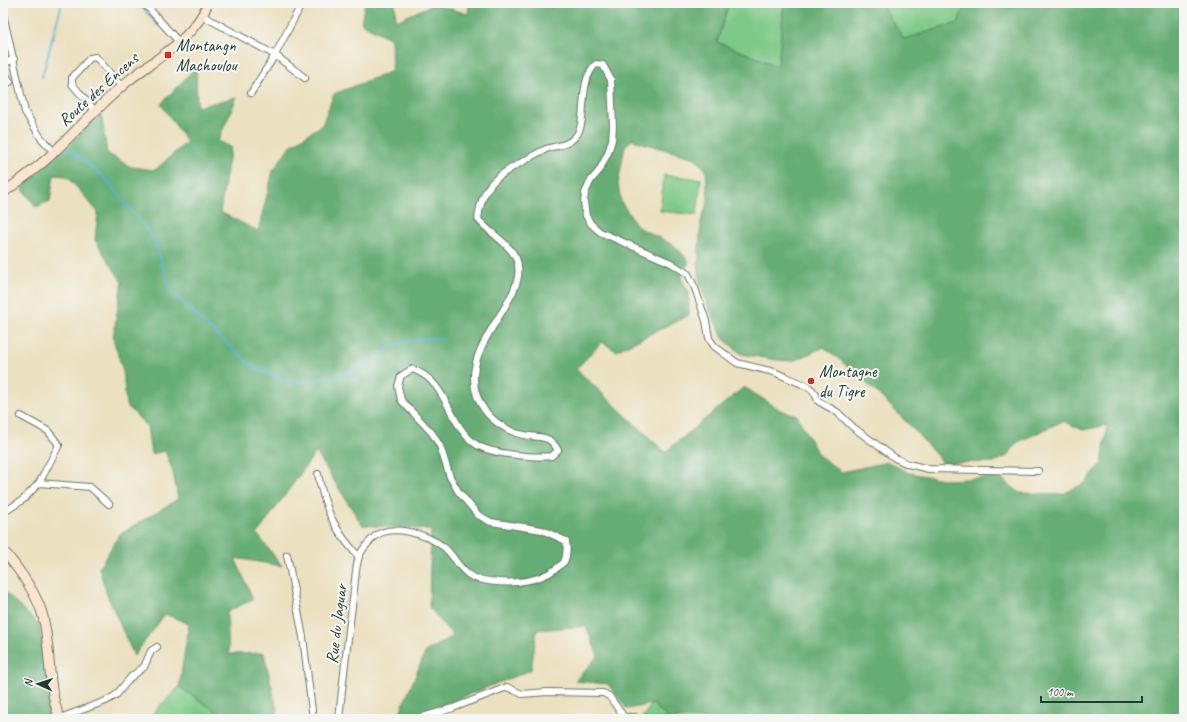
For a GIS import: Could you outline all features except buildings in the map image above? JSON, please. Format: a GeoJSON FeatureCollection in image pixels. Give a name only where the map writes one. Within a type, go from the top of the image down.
{"type":"FeatureCollection","features":[{"type":"Feature","properties":{"kind":"street"},"geometry":{"type":"LineString","coordinates":[[144,3],[178,41]]}},
{"type":"Feature","properties":{"kind":"street"},"geometry":{"type":"LineString","coordinates":[[150,9],[154,3]]}},
{"type":"Feature","properties":{"kind":"street","name":"Route des Encens"},"geometry":{"type":"LineString","coordinates":[[3,193],[54,152],[121,86],[196,25],[203,16],[208,3]]}},
{"type":"Feature","properties":{"kind":"street"},"geometry":{"type":"LineString","coordinates":[[251,93],[275,55],[302,3]]}},
{"type":"Feature","properties":{"kind":"street"},"geometry":{"type":"LineString","coordinates":[[3,14],[25,112],[41,138],[54,152]]}},
{"type":"Feature","properties":{"kind":"street"},"geometry":{"type":"LineString","coordinates":[[203,16],[275,55],[305,78]]}},
{"type":"Feature","properties":{"kind":"street"},"geometry":{"type":"LineString","coordinates":[[95,111],[72,84],[72,78],[90,58],[96,57],[121,86]]}},
{"type":"Feature","properties":{"kind":"street"},"geometry":{"type":"LineString","coordinates":[[3,64],[14,59]]}},
{"type":"Feature","properties":{"kind":"street","name":"Rue du Jaguar"},"geometry":{"type":"LineString","coordinates":[[339,719],[359,557],[373,537],[389,531],[403,531],[436,541],[460,566],[474,577],[492,580],[512,582],[533,579],[549,574],[564,563],[567,551],[566,541],[542,530],[491,522],[478,515],[468,504],[450,477],[440,446],[432,433],[400,400],[398,386],[401,376],[412,369],[423,373],[432,381],[455,419],[476,445],[489,450],[537,457],[552,456],[558,450],[553,442],[543,437],[526,436],[510,431],[483,408],[477,395],[474,364],[482,346],[512,295],[519,279],[519,270],[516,257],[478,219],[480,204],[484,194],[500,174],[545,149],[566,144],[576,136],[580,127],[586,84],[591,68],[596,64],[603,65],[611,80],[613,126],[608,153],[599,171],[591,180],[585,193],[586,216],[590,224],[600,232],[671,264],[688,274],[695,288],[706,321],[709,338],[714,346],[737,362],[774,372],[810,387],[815,393],[818,401],[837,412],[882,449],[908,464],[945,470],[1038,471]]}},
{"type":"Feature","properties":{"kind":"street"},"geometry":{"type":"LineString","coordinates":[[3,70],[10,82]]}},
{"type":"Feature","properties":{"kind":"street"},"geometry":{"type":"LineString","coordinates":[[3,513],[24,499],[39,483],[59,445],[48,431],[21,416]]}},
{"type":"Feature","properties":{"kind":"street"},"geometry":{"type":"LineString","coordinates":[[318,474],[327,511],[344,540],[359,557]]}},
{"type":"Feature","properties":{"kind":"street"},"geometry":{"type":"LineString","coordinates":[[39,483],[90,487],[109,504]]}},
{"type":"Feature","properties":{"kind":"street"},"geometry":{"type":"LineString","coordinates":[[3,550],[34,594],[41,612],[45,626],[51,688],[60,718],[106,701],[116,695],[131,677],[144,667],[151,651],[157,647]]}},
{"type":"Feature","properties":{"kind":"street"},"geometry":{"type":"LineString","coordinates":[[287,555],[303,637],[313,719]]}},
{"type":"Feature","properties":{"kind":"street"},"geometry":{"type":"LineString","coordinates":[[416,719],[453,708],[507,687],[522,694],[547,692],[604,693],[609,696],[624,717],[635,717]]}},
{"type":"Feature","properties":{"kind":"green space"},"geometry":{"type":"Polygon","coordinates":[[[365,3],[395,3],[396,21],[434,4],[468,14],[469,3],[729,3],[717,42],[778,66],[784,3],[880,3],[904,39],[958,23],[965,3],[1184,3],[1184,719],[668,719],[652,704],[627,709],[608,684],[575,681],[598,656],[586,626],[537,630],[531,670],[407,719],[397,719],[426,651],[453,636],[429,607],[431,530],[362,525],[316,452],[257,534],[282,566],[235,558],[253,599],[227,612],[229,654],[264,653],[279,719],[228,719],[179,687],[189,624],[165,614],[134,656],[107,595],[99,568],[120,534],[178,499],[173,472],[165,451],[151,454],[147,426],[126,405],[123,371],[113,338],[122,282],[95,240],[98,212],[67,176],[54,175],[50,201],[36,207],[22,188],[101,113],[107,153],[131,167],[155,170],[187,142],[161,104],[196,67],[197,107],[237,97],[218,141],[231,147],[220,212],[258,231],[273,171],[289,147],[322,125],[334,94],[392,71],[391,39],[361,23],[365,3]],[[632,140],[625,146],[618,184],[621,202],[638,227],[675,246],[689,261],[681,278],[689,293],[689,315],[616,351],[602,342],[576,369],[665,452],[744,387],[782,411],[797,415],[818,455],[842,472],[888,462],[909,473],[948,480],[999,477],[1020,493],[1063,494],[1085,483],[1102,463],[1107,425],[1083,430],[1063,421],[1016,443],[1009,455],[995,462],[943,463],[886,402],[824,347],[793,361],[741,354],[724,339],[712,316],[700,284],[698,263],[701,221],[708,202],[706,170],[695,158],[632,140]]]}},
{"type":"Feature","properties":{"kind":"green space"},"geometry":{"type":"Polygon","coordinates":[[[729,3],[784,3],[778,66],[717,42],[729,3]]]}},
{"type":"Feature","properties":{"kind":"green space"},"geometry":{"type":"Polygon","coordinates":[[[880,3],[965,3],[959,23],[904,39],[880,3]]]}},
{"type":"Feature","properties":{"kind":"green space"},"geometry":{"type":"Polygon","coordinates":[[[664,175],[701,179],[697,215],[660,211],[664,175]]]}},
{"type":"Feature","properties":{"kind":"green space"},"geometry":{"type":"Polygon","coordinates":[[[3,590],[39,625],[55,719],[3,719],[3,590]]]}},
{"type":"Feature","properties":{"kind":"green space"},"geometry":{"type":"Polygon","coordinates":[[[179,687],[228,719],[147,719],[179,687]]]}},
{"type":"Feature","properties":{"kind":"green space"},"geometry":{"type":"Polygon","coordinates":[[[652,704],[668,719],[641,719],[652,704]]]}},
{"type":"Feature","properties":{"kind":"waterway"},"geometry":{"type":"LineString","coordinates":[[42,77],[62,3]]}},
{"type":"Feature","properties":{"kind":"waterway"},"geometry":{"type":"LineString","coordinates":[[125,3],[143,8],[158,25]]}},
{"type":"Feature","properties":{"kind":"waterway"},"geometry":{"type":"LineString","coordinates":[[68,148],[106,179],[153,238],[171,290],[207,326],[255,368],[293,383],[336,377],[371,362],[392,345],[427,338],[444,339]]}},
{"type":"Feature","properties":{"kind":"place","name":"Montangn Machoulou"},"geometry":{"type":"Point","coordinates":[168,55]}},
{"type":"Feature","properties":{"kind":"place","name":"Montagne du Tigre"},"geometry":{"type":"Point","coordinates":[811,381]}}]}
